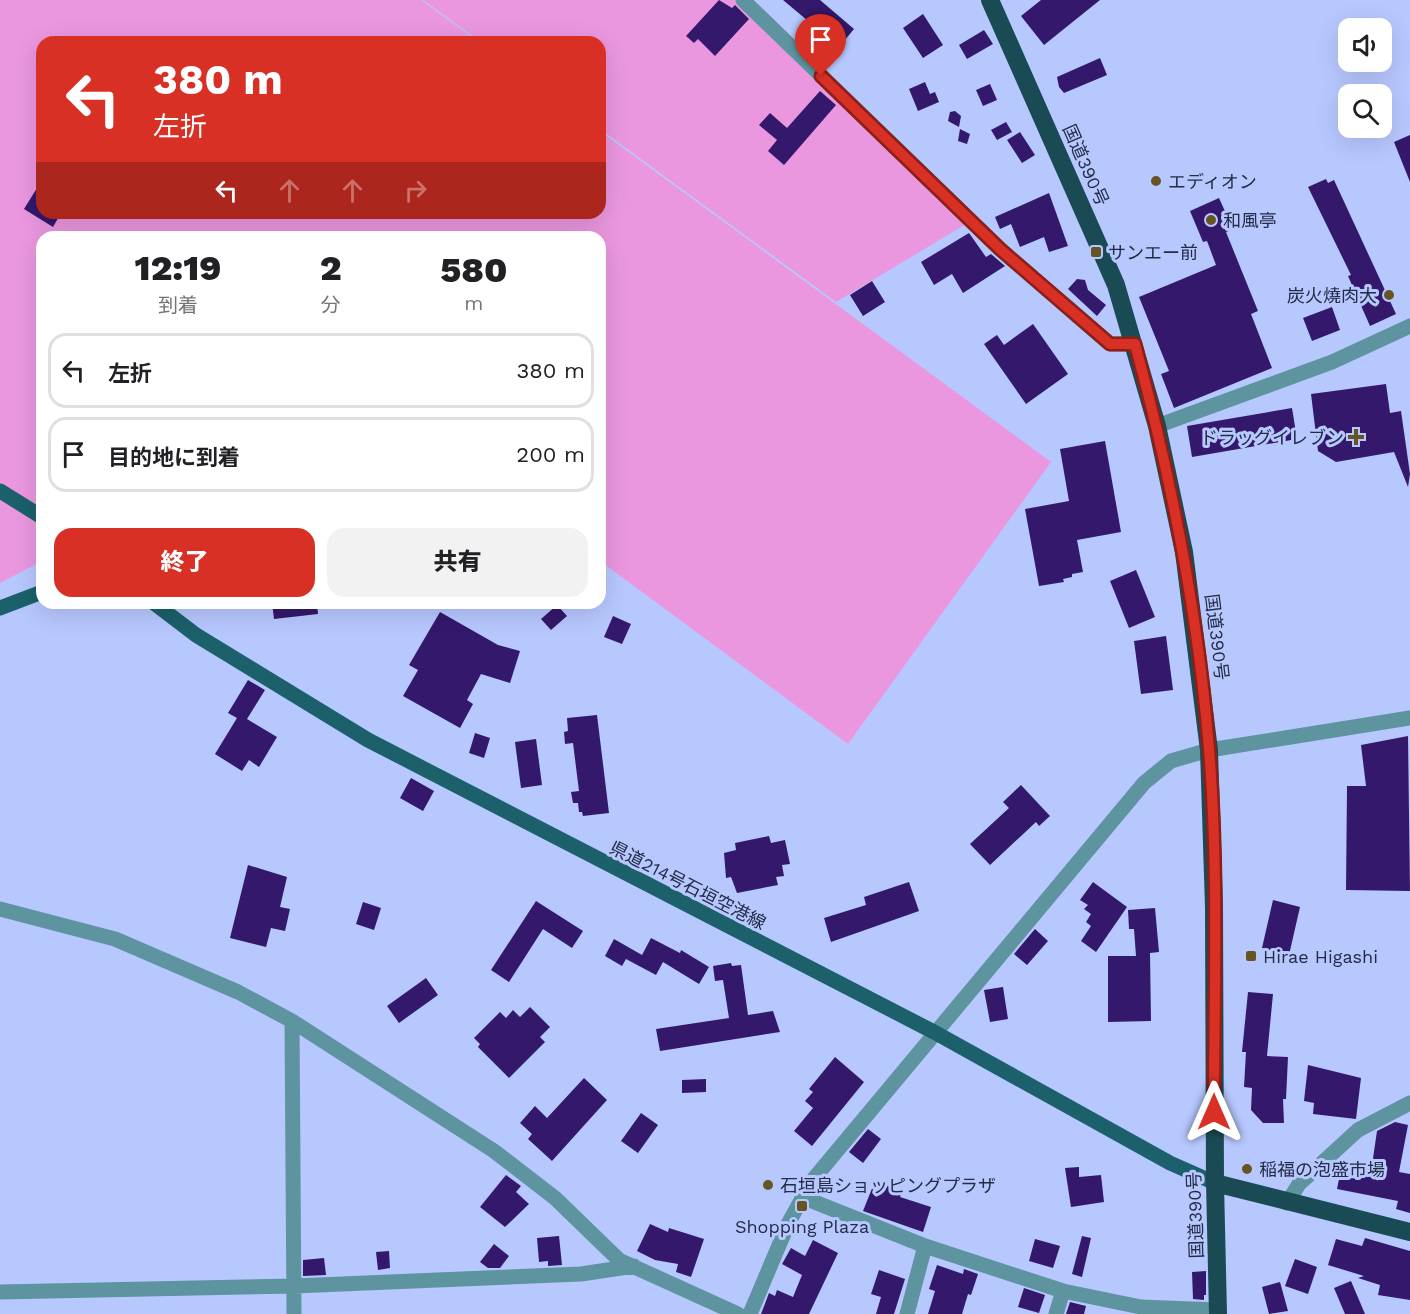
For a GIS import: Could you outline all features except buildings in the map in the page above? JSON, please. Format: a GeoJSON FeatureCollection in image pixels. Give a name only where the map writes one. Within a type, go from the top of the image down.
{"type":"FeatureCollection","features":[{"type":"Feature","properties":{"kind":"highway","name":"国道390号"},"geometry":{"type":"LineString","coordinates":[[990,0],[1116,285],[1157,426],[1184,552],[1209,750],[1214,907],[1218,1312]]}},
{"type":"Feature","properties":{"kind":"highway"},"geometry":{"type":"LineString","coordinates":[[1215,1183],[1287,1203],[1410,1232]]}},
{"type":"Feature","properties":{"kind":"main road"},"geometry":{"type":"LineString","coordinates":[[0,491],[36,513]]}},
{"type":"Feature","properties":{"kind":"main road"},"geometry":{"type":"LineString","coordinates":[[0,608],[36,594]]}},
{"type":"Feature","properties":{"kind":"main road","name":"県道214号石垣空港線"},"geometry":{"type":"LineString","coordinates":[[162,609],[196,635],[368,740],[934,1032],[1178,1167],[1215,1183]]}},
{"type":"Feature","properties":{"kind":"street"},"geometry":{"type":"LineString","coordinates":[[743,0],[1000,249],[1110,344],[1135,344]]}},
{"type":"Feature","properties":{"kind":"street"},"geometry":{"type":"LineString","coordinates":[[1157,426],[1332,362],[1410,326]]}},
{"type":"Feature","properties":{"kind":"street"},"geometry":{"type":"LineString","coordinates":[[750,1314],[802,1197],[811,1182],[1144,783],[1171,761],[1209,750],[1410,718]]}},
{"type":"Feature","properties":{"kind":"street"},"geometry":{"type":"LineString","coordinates":[[0,909],[115,939],[238,992],[292,1021],[495,1151],[555,1198],[619,1260],[738,1314]]}},
{"type":"Feature","properties":{"kind":"street"},"geometry":{"type":"LineString","coordinates":[[292,1021],[294,1314]]}},
{"type":"Feature","properties":{"kind":"street"},"geometry":{"type":"LineString","coordinates":[[1287,1203],[1299,1184],[1358,1130],[1410,1103]]}},
{"type":"Feature","properties":{"kind":"street"},"geometry":{"type":"LineString","coordinates":[[802,1197],[925,1246],[1063,1291],[1141,1307],[1218,1312]]}},
{"type":"Feature","properties":{"kind":"street"},"geometry":{"type":"LineString","coordinates":[[908,1314],[925,1246]]}},
{"type":"Feature","properties":{"kind":"street"},"geometry":{"type":"LineString","coordinates":[[0,1292],[294,1286],[581,1274],[634,1266]]}},
{"type":"Feature","properties":{"kind":"street"},"geometry":{"type":"LineString","coordinates":[[1056,1314],[1063,1291]]}},
{"type":"Feature","properties":{"kind":"shaded area"},"geometry":{"type":"Polygon","coordinates":[[[0,0],[421,0],[471,36],[36,36],[36,219],[606,219],[606,135],[1051,462],[848,744],[606,565],[606,231],[36,231],[36,564],[0,583],[0,0]]]}},
{"type":"Feature","properties":{"kind":"shaded area"},"geometry":{"type":"Polygon","coordinates":[[[423,0],[736,0],[966,224],[836,302],[606,133],[606,36],[473,36],[423,0]]]}},
{"type":"Feature","properties":{"kind":"place","name":"エディオン"},"geometry":{"type":"Point","coordinates":[1156,181]}},
{"type":"Feature","properties":{"kind":"place","name":"和風亭"},"geometry":{"type":"Point","coordinates":[1211,220]}},
{"type":"Feature","properties":{"kind":"place","name":"サンエー前"},"geometry":{"type":"Point","coordinates":[1096,252]}},
{"type":"Feature","properties":{"kind":"place","name":"炭火燒肉大"},"geometry":{"type":"Point","coordinates":[1389,295]}},
{"type":"Feature","properties":{"kind":"place","name":"ドラッグイレブン"},"geometry":{"type":"Point","coordinates":[1356,437]}},
{"type":"Feature","properties":{"kind":"place","name":"Hirae Higashi"},"geometry":{"type":"Point","coordinates":[1251,956]}},
{"type":"Feature","properties":{"kind":"place","name":"稲福の泡盛市場"},"geometry":{"type":"Point","coordinates":[1247,1169]}},
{"type":"Feature","properties":{"kind":"place","name":"石垣島ショッピングプラザ"},"geometry":{"type":"Point","coordinates":[768,1185]}},
{"type":"Feature","properties":{"kind":"place","name":"Shopping Plaza"},"geometry":{"type":"Point","coordinates":[802,1206]}},
{"type":"Feature","properties":{"kind":"route"},"geometry":{"type":"LineString","coordinates":[[821,76],[1000,249],[1110,344],[1135,344],[1157,426],[1184,552],[1198,647],[1209,750],[1214,907],[1214,1112]]}}]}
